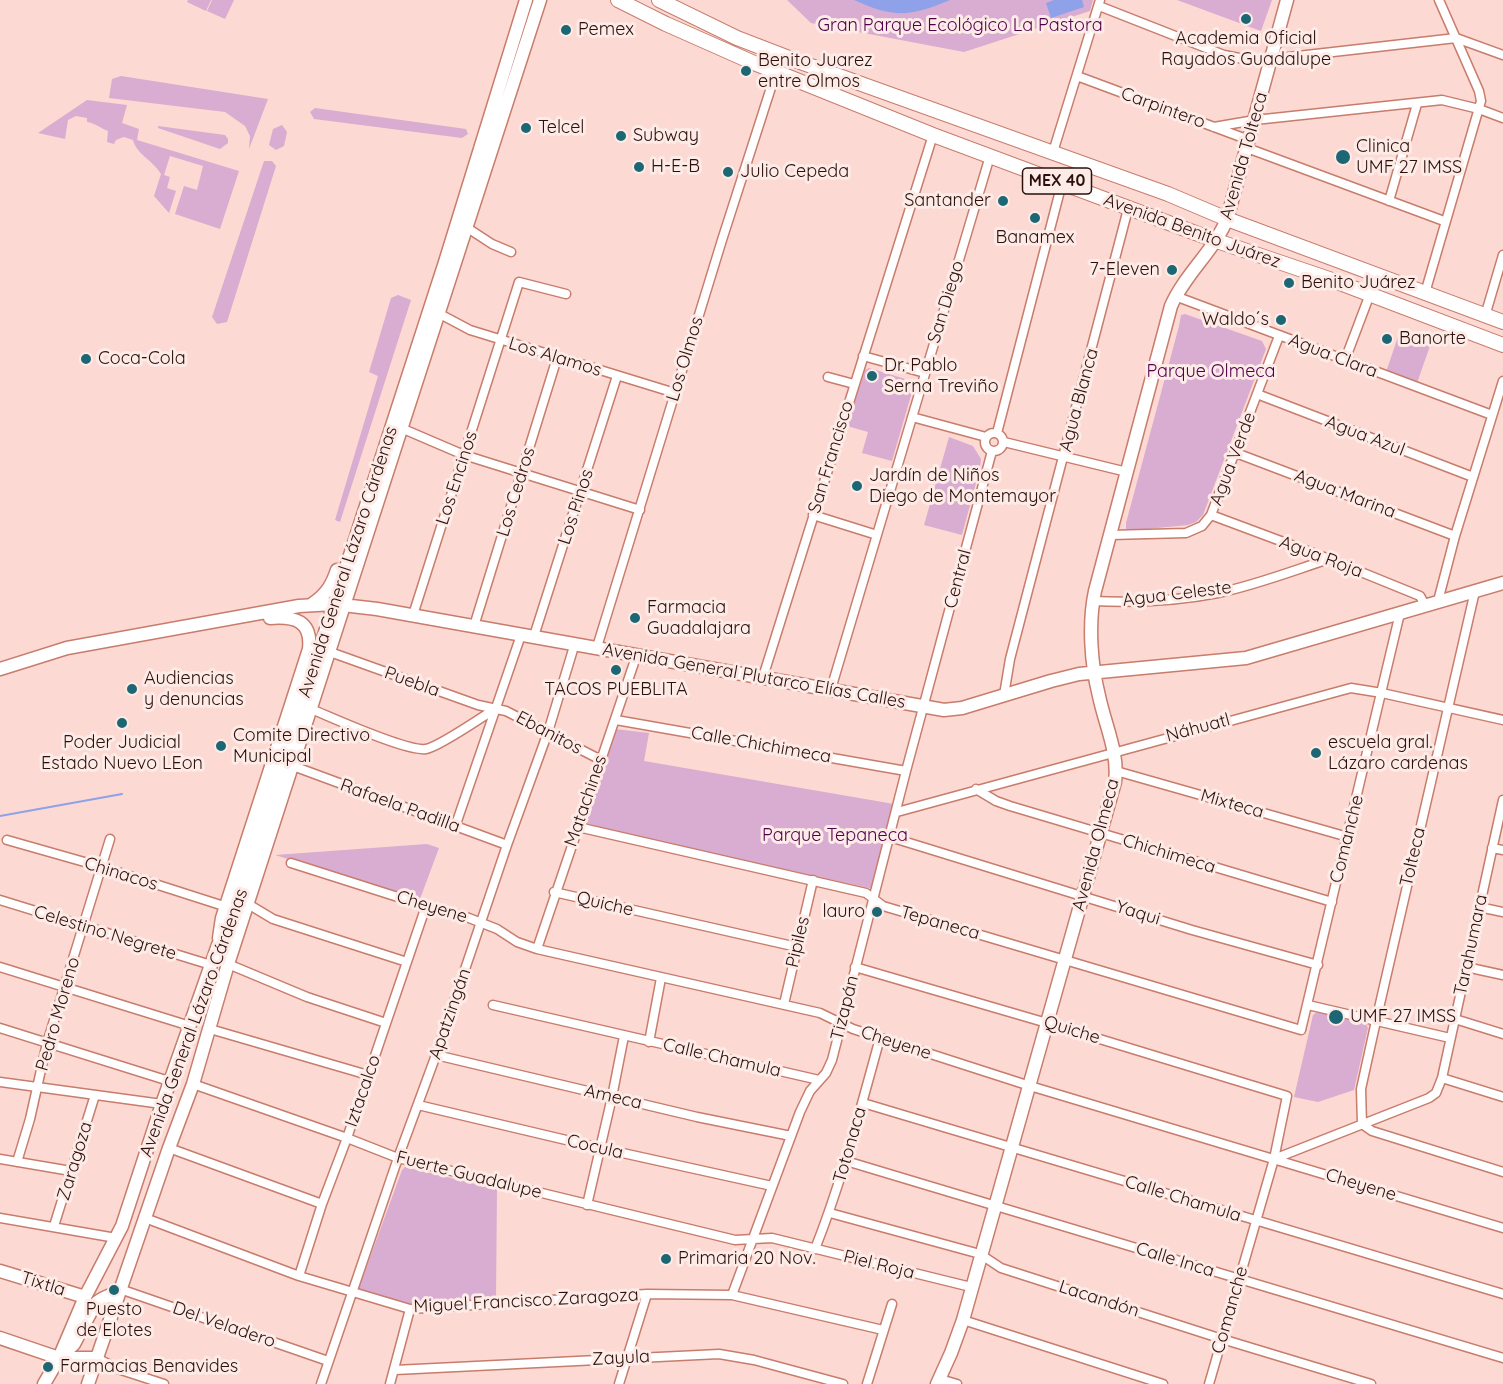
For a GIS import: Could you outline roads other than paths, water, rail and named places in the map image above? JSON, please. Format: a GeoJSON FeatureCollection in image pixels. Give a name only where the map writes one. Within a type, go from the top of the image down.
{"type":"FeatureCollection","features":[{"type":"Feature","properties":{"kind":"main road","name":"Avenida Benito Juárez"},"geometry":{"type":"LineString","coordinates":[[618,0],[696,38],[933,135],[1217,241],[1370,294],[1503,345]]}},
{"type":"Feature","properties":{"kind":"main road","name":"Avenida Benito Juárez"},"geometry":{"type":"LineString","coordinates":[[659,0],[737,38],[1168,194],[1227,219],[1503,322]]}},
{"type":"Feature","properties":{"kind":"main road"},"geometry":{"type":"LineString","coordinates":[[776,72],[822,70]]}},
{"type":"Feature","properties":{"kind":"street","name":"Avenida General Lázaro Cárdenas"},"geometry":{"type":"LineString","coordinates":[[44,1384],[59,1358],[85,1297],[125,1219],[169,1082],[230,908],[279,775],[330,652],[340,604],[370,495],[526,0]]}},
{"type":"Feature","properties":{"kind":"street","name":"Avenida General Lázaro Cárdenas"},"geometry":{"type":"LineString","coordinates":[[88,1384],[202,1057],[228,964],[293,766],[307,706],[401,428],[540,0]]}},
{"type":"Feature","properties":{"kind":"street","name":"Avenida Tolteca"},"geometry":{"type":"LineString","coordinates":[[1217,241],[1227,219],[1256,120],[1287,0]]}},
{"type":"Feature","properties":{"kind":"street"},"geometry":{"type":"LineString","coordinates":[[1425,293],[1444,221],[1479,109],[1479,91],[1439,0]]}},
{"type":"Feature","properties":{"kind":"street"},"geometry":{"type":"LineString","coordinates":[[1053,152],[1099,3],[1224,55],[1254,61],[1456,38],[1503,55]]}},
{"type":"Feature","properties":{"kind":"street","name":"Los Olmos"},"geometry":{"type":"LineString","coordinates":[[597,647],[776,72]]}},
{"type":"Feature","properties":{"kind":"street","name":"Carpintero"},"geometry":{"type":"LineString","coordinates":[[1077,76],[1214,127],[1248,144],[1444,221]]}},
{"type":"Feature","properties":{"kind":"street"},"geometry":{"type":"LineString","coordinates":[[1214,127],[1256,120],[1417,105],[1442,100],[1479,109],[1503,118]]}},
{"type":"Feature","properties":{"kind":"street"},"geometry":{"type":"LineString","coordinates":[[1389,201],[1417,105]]}},
{"type":"Feature","properties":{"kind":"street","name":"San Francisco"},"geometry":{"type":"LineString","coordinates":[[763,677],[933,135]]}},
{"type":"Feature","properties":{"kind":"street","name":"San Diego"},"geometry":{"type":"LineString","coordinates":[[831,689],[990,156]]}},
{"type":"Feature","properties":{"kind":"street"},"geometry":{"type":"LineString","coordinates":[[473,203],[471,209],[474,170]]}},
{"type":"Feature","properties":{"kind":"street"},"geometry":{"type":"LineString","coordinates":[[997,433],[1062,183]]}},
{"type":"Feature","properties":{"kind":"street","name":"Agua Blanca"},"geometry":{"type":"LineString","coordinates":[[1004,695],[1010,659],[1128,208]]}},
{"type":"Feature","properties":{"kind":"street"},"geometry":{"type":"LineString","coordinates":[[466,227],[492,244],[511,252]]}},
{"type":"Feature","properties":{"kind":"street","name":"Avenida Olmeca"},"geometry":{"type":"LineString","coordinates":[[938,1381],[954,1347],[963,1320],[1066,959],[1116,771],[1114,751],[1095,673],[1093,601],[1175,296],[1217,241]]}},
{"type":"Feature","properties":{"kind":"street"},"geometry":{"type":"LineString","coordinates":[[1485,316],[1503,255]]}},
{"type":"Feature","properties":{"kind":"street","name":"Los Encinos"},"geometry":{"type":"LineString","coordinates":[[413,615],[519,282],[566,294]]}},
{"type":"Feature","properties":{"kind":"street"},"geometry":{"type":"LineString","coordinates":[[1345,360],[1370,294]]}},
{"type":"Feature","properties":{"kind":"street","name":"Agua Clara"},"geometry":{"type":"LineString","coordinates":[[1175,296],[1492,415]]}},
{"type":"Feature","properties":{"kind":"street","name":"Los Alamos"},"geometry":{"type":"LineString","coordinates":[[438,313],[470,330],[675,393]]}},
{"type":"Feature","properties":{"kind":"street","name":"Agua Verde"},"geometry":{"type":"LineString","coordinates":[[1110,535],[1186,533],[1202,526],[1211,515],[1280,336]]}},
{"type":"Feature","properties":{"kind":"street"},"geometry":{"type":"LineString","coordinates":[[863,356],[925,373]]}},
{"type":"Feature","properties":{"kind":"street","name":"Los Cedros"},"geometry":{"type":"LineString","coordinates":[[474,626],[558,358]]}},
{"type":"Feature","properties":{"kind":"street","name":"Los Pinos"},"geometry":{"type":"LineString","coordinates":[[534,636],[617,376]]}},
{"type":"Feature","properties":{"kind":"street"},"geometry":{"type":"LineString","coordinates":[[828,377],[854,384]]}},
{"type":"Feature","properties":{"kind":"street"},"geometry":{"type":"LineString","coordinates":[[1438,601],[1455,536],[1503,381]]}},
{"type":"Feature","properties":{"kind":"street","name":"Agua Azul"},"geometry":{"type":"LineString","coordinates":[[1257,394],[1473,477]]}},
{"type":"Feature","properties":{"kind":"street"},"geometry":{"type":"LineString","coordinates":[[912,417],[986,437]]}},
{"type":"Feature","properties":{"kind":"street"},"geometry":{"type":"LineString","coordinates":[[401,428],[464,455],[640,510]]}},
{"type":"Feature","properties":{"kind":"street"},"geometry":{"type":"LineString","coordinates":[[986,437],[991,433],[997,433],[1001,435],[1004,442]]}},
{"type":"Feature","properties":{"kind":"street"},"geometry":{"type":"LineString","coordinates":[[986,437],[986,447],[992,451],[999,450],[1004,442]]}},
{"type":"Feature","properties":{"kind":"street"},"geometry":{"type":"LineString","coordinates":[[1004,442],[1127,472]]}},
{"type":"Feature","properties":{"kind":"street","name":"Central"},"geometry":{"type":"LineString","coordinates":[[924,707],[992,451]]}},
{"type":"Feature","properties":{"kind":"street","name":"Agua Marina"},"geometry":{"type":"LineString","coordinates":[[1236,453],[1455,536]]}},
{"type":"Feature","properties":{"kind":"street"},"geometry":{"type":"LineString","coordinates":[[312,604],[320,599],[330,587],[349,535],[370,495]]}},
{"type":"Feature","properties":{"kind":"street"},"geometry":{"type":"LineString","coordinates":[[813,515],[877,536]]}},
{"type":"Feature","properties":{"kind":"street","name":"Agua Roja"},"geometry":{"type":"LineString","coordinates":[[1211,515],[1420,596],[1425,605]]}},
{"type":"Feature","properties":{"kind":"street","name":"Agua Celeste"},"geometry":{"type":"LineString","coordinates":[[1093,601],[1161,600],[1217,593],[1329,559]]}},
{"type":"Feature","properties":{"kind":"street","name":"Avenida General Plutarco Elías Calles"},"geometry":{"type":"LineString","coordinates":[[0,669],[67,648],[312,604],[340,604],[575,643],[924,707],[953,710],[1067,676],[1246,658],[1503,583]]}},
{"type":"Feature","properties":{"kind":"street","name":"Tolteca"},"geometry":{"type":"LineString","coordinates":[[1362,1124],[1361,1089],[1475,591]]}},
{"type":"Feature","properties":{"kind":"street","name":"Comanche"},"geometry":{"type":"LineString","coordinates":[[1301,1030],[1400,613]]}},
{"type":"Feature","properties":{"kind":"street"},"geometry":{"type":"LineString","coordinates":[[227,621],[284,617],[300,621],[309,634],[309,650],[266,783],[230,908]]}},
{"type":"Feature","properties":{"kind":"street"},"geometry":{"type":"LineString","coordinates":[[455,826],[521,635]]}},
{"type":"Feature","properties":{"kind":"street","name":"Apatzingán"},"geometry":{"type":"LineString","coordinates":[[321,1384],[548,732],[575,643]]}},
{"type":"Feature","properties":{"kind":"street","name":"Puebla"},"geometry":{"type":"LineString","coordinates":[[330,652],[478,705],[496,709]]}},
{"type":"Feature","properties":{"kind":"street","name":"Matachines"},"geometry":{"type":"LineString","coordinates":[[537,949],[554,892],[616,720],[637,654]]}},
{"type":"Feature","properties":{"kind":"street","name":"Náhuatl"},"geometry":{"type":"LineString","coordinates":[[897,812],[1351,688],[1503,720]]}},
{"type":"Feature","properties":{"kind":"street"},"geometry":{"type":"LineString","coordinates":[[288,714],[307,706],[405,746],[426,749],[442,742],[496,709]]}},
{"type":"Feature","properties":{"kind":"street","name":"Tizapán"},"geometry":{"type":"LineString","coordinates":[[732,1295],[806,1098],[830,1066],[924,707]]}},
{"type":"Feature","properties":{"kind":"street","name":"Ebanitos"},"geometry":{"type":"LineString","coordinates":[[496,709],[516,715],[601,760]]}},
{"type":"Feature","properties":{"kind":"street","name":"Calle Chichimeca"},"geometry":{"type":"LineString","coordinates":[[616,720],[906,771]]}},
{"type":"Feature","properties":{"kind":"street","name":"Rafaela Padilla"},"geometry":{"type":"LineString","coordinates":[[293,766],[507,845]]}},
{"type":"Feature","properties":{"kind":"street","name":"Mixteca"},"geometry":{"type":"LineString","coordinates":[[1116,771],[1348,837]]}},
{"type":"Feature","properties":{"kind":"street"},"geometry":{"type":"LineString","coordinates":[[266,783],[279,775]]}},
{"type":"Feature","properties":{"kind":"street","name":"Chichimeca"},"geometry":{"type":"LineString","coordinates":[[976,789],[1003,804],[1332,902]]}},
{"type":"Feature","properties":{"kind":"street","name":"Tarahumara"},"geometry":{"type":"LineString","coordinates":[[1274,1159],[1429,1098],[1436,1093],[1442,1078],[1503,800]]}},
{"type":"Feature","properties":{"kind":"street","name":"Tepaneca"},"geometry":{"type":"LineString","coordinates":[[578,827],[866,893],[883,906],[1301,1030]]}},
{"type":"Feature","properties":{"kind":"street","name":"Yaqui"},"geometry":{"type":"LineString","coordinates":[[890,837],[1318,965]]}},
{"type":"Feature","properties":{"kind":"street","name":"Pedro Moreno"},"geometry":{"type":"LineString","coordinates":[[17,1162],[47,1043],[110,839]]}},
{"type":"Feature","properties":{"kind":"street","name":"Chinacos"},"geometry":{"type":"LineString","coordinates":[[7,840],[102,867],[230,908]]}},
{"type":"Feature","properties":{"kind":"street"},"geometry":{"type":"LineString","coordinates":[[1492,848],[1503,850]]}},
{"type":"Feature","properties":{"kind":"street","name":"Cheyene"},"geometry":{"type":"LineString","coordinates":[[291,863],[481,923],[497,929],[517,942],[537,949],[820,1013],[853,1029],[1030,1086],[1503,1228]]}},
{"type":"Feature","properties":{"kind":"street","name":"Pipiles"},"geometry":{"type":"LineString","coordinates":[[784,1004],[813,880]]}},
{"type":"Feature","properties":{"kind":"street","name":"Quiche"},"geometry":{"type":"LineString","coordinates":[[554,892],[797,947]]}},
{"type":"Feature","properties":{"kind":"street","name":"Celestino Negrete"},"geometry":{"type":"LineString","coordinates":[[0,900],[211,966]]}},
{"type":"Feature","properties":{"kind":"street"},"geometry":{"type":"LineString","coordinates":[[248,904],[273,919],[407,963]]}},
{"type":"Feature","properties":{"kind":"street","name":"Iztacalco"},"geometry":{"type":"LineString","coordinates":[[299,1276],[426,906]]}},
{"type":"Feature","properties":{"kind":"street"},"geometry":{"type":"LineString","coordinates":[[1479,907],[1503,912]]}},
{"type":"Feature","properties":{"kind":"street"},"geometry":{"type":"LineString","coordinates":[[228,964],[307,997],[386,1023]]}},
{"type":"Feature","properties":{"kind":"street"},"geometry":{"type":"LineString","coordinates":[[0,967],[190,1026]]}},
{"type":"Feature","properties":{"kind":"street","name":"Quiche"},"geometry":{"type":"LineString","coordinates":[[855,967],[1287,1096]]}},
{"type":"Feature","properties":{"kind":"street"},"geometry":{"type":"LineString","coordinates":[[1466,967],[1503,975]]}},
{"type":"Feature","properties":{"kind":"street"},"geometry":{"type":"LineString","coordinates":[[649,1042],[661,978]]}},
{"type":"Feature","properties":{"kind":"street"},"geometry":{"type":"LineString","coordinates":[[202,990],[212,988],[218,990],[220,995]]}},
{"type":"Feature","properties":{"kind":"street","name":"Calle Chamula"},"geometry":{"type":"LineString","coordinates":[[493,1005],[819,1080]]}},
{"type":"Feature","properties":{"kind":"street"},"geometry":{"type":"LineString","coordinates":[[1308,1005],[1450,1038]]}},
{"type":"Feature","properties":{"kind":"street"},"geometry":{"type":"LineString","coordinates":[[1455,1019],[1503,1034]]}},
{"type":"Feature","properties":{"kind":"street"},"geometry":{"type":"LineString","coordinates":[[0,1028],[169,1082]]}},
{"type":"Feature","properties":{"kind":"street"},"geometry":{"type":"LineString","coordinates":[[210,1029],[368,1075]]}},
{"type":"Feature","properties":{"kind":"street"},"geometry":{"type":"LineString","coordinates":[[587,1205],[624,1036]]}},
{"type":"Feature","properties":{"kind":"street","name":"Totonaca"},"geometry":{"type":"LineString","coordinates":[[815,1250],[846,1161],[880,1038]]}},
{"type":"Feature","properties":{"kind":"street"},"geometry":{"type":"LineString","coordinates":[[181,1052],[185,1060],[192,1063],[202,1057]]}},
{"type":"Feature","properties":{"kind":"street","name":"Ameca"},"geometry":{"type":"LineString","coordinates":[[436,1055],[791,1136]]}},
{"type":"Feature","properties":{"kind":"street"},"geometry":{"type":"LineString","coordinates":[[1442,1078],[1503,1097]]}},
{"type":"Feature","properties":{"kind":"street"},"geometry":{"type":"LineString","coordinates":[[0,1082],[162,1104]]}},
{"type":"Feature","properties":{"kind":"street","name":"Fuerte Guadalupe"},"geometry":{"type":"LineString","coordinates":[[193,1084],[398,1158],[735,1240],[752,1240]]}},
{"type":"Feature","properties":{"kind":"street","name":"Zaragoza"},"geometry":{"type":"LineString","coordinates":[[54,1226],[95,1095]]}},
{"type":"Feature","properties":{"kind":"street","name":"Comanche"},"geometry":{"type":"LineString","coordinates":[[1209,1384],[1274,1159],[1287,1096]]}},
{"type":"Feature","properties":{"kind":"street","name":"Calle Chamula"},"geometry":{"type":"LineString","coordinates":[[863,1103],[1503,1294]]}},
{"type":"Feature","properties":{"kind":"street","name":"Cocula"},"geometry":{"type":"LineString","coordinates":[[418,1105],[772,1186]]}},
{"type":"Feature","properties":{"kind":"street"},"geometry":{"type":"LineString","coordinates":[[1362,1124],[1380,1134],[1503,1172]]}},
{"type":"Feature","properties":{"kind":"street"},"geometry":{"type":"LineString","coordinates":[[169,1148],[322,1204]]}},
{"type":"Feature","properties":{"kind":"street"},"geometry":{"type":"LineString","coordinates":[[0,1159],[72,1171]]}},
{"type":"Feature","properties":{"kind":"street","name":"Calle Inca"},"geometry":{"type":"LineString","coordinates":[[846,1161],[1503,1358]]}},
{"type":"Feature","properties":{"kind":"street","name":"Lacandón"},"geometry":{"type":"LineString","coordinates":[[830,1212],[980,1254],[1001,1268],[1371,1384]]}},
{"type":"Feature","properties":{"kind":"street"},"geometry":{"type":"LineString","coordinates":[[0,1218],[116,1238]]}},
{"type":"Feature","properties":{"kind":"street","name":"Miguel Francisco Zaragoza"},"geometry":{"type":"LineString","coordinates":[[145,1218],[299,1276],[410,1309],[647,1294],[732,1295],[883,1330]]}},
{"type":"Feature","properties":{"kind":"street","name":"Piel Roja"},"geometry":{"type":"LineString","coordinates":[[752,1240],[772,1238],[971,1287]]}},
{"type":"Feature","properties":{"kind":"street","name":"Tixtla"},"geometry":{"type":"LineString","coordinates":[[0,1271],[85,1297]]}},
{"type":"Feature","properties":{"kind":"street"},"geometry":{"type":"LineString","coordinates":[[59,1358],[74,1344],[95,1304],[99,1300],[111,1297],[120,1289]]}},
{"type":"Feature","properties":{"kind":"street","name":"Del Veladero"},"geometry":{"type":"LineString","coordinates":[[120,1289],[328,1361]]}},
{"type":"Feature","properties":{"kind":"street"},"geometry":{"type":"LineString","coordinates":[[619,1384],[647,1294]]}},
{"type":"Feature","properties":{"kind":"street"},"geometry":{"type":"LineString","coordinates":[[867,1384],[892,1304]]}},
{"type":"Feature","properties":{"kind":"street"},"geometry":{"type":"LineString","coordinates":[[390,1384],[410,1309]]}},
{"type":"Feature","properties":{"kind":"street"},"geometry":{"type":"LineString","coordinates":[[963,1320],[1164,1384]]}},
{"type":"Feature","properties":{"kind":"street"},"geometry":{"type":"LineString","coordinates":[[0,1338],[59,1358],[97,1358],[118,1369],[164,1384]]}},
{"type":"Feature","properties":{"kind":"street","name":"Zayula"},"geometry":{"type":"LineString","coordinates":[[395,1370],[719,1354],[753,1360],[843,1384]]}},
{"type":"Feature","properties":{"kind":"street"},"geometry":{"type":"LineString","coordinates":[[938,1381],[957,1384]]}},
{"type":"Feature","properties":{"kind":"water"},"geometry":{"type":"Polygon","coordinates":[[[854,0],[950,0],[924,10],[902,13],[880,10],[854,0]]]}},
{"type":"Feature","properties":{"kind":"water"},"geometry":{"type":"Polygon","coordinates":[[[1054,0],[1082,0],[1084,7],[1051,18],[1046,3],[1054,0]]]}},
{"type":"Feature","properties":{"kind":"waterway"},"geometry":{"type":"LineString","coordinates":[[0,816],[122,794]]}},
{"type":"Feature","properties":{"kind":"place","name":"Academia Oficial Rayados Guadalupe"},"geometry":{"type":"Point","coordinates":[1246,19]}},
{"type":"Feature","properties":{"kind":"place","name":"Pemex"},"geometry":{"type":"Point","coordinates":[566,30]}},
{"type":"Feature","properties":{"kind":"place","name":"Benito Juarez entre Olmos"},"geometry":{"type":"Point","coordinates":[746,71]}},
{"type":"Feature","properties":{"kind":"place","name":"Telcel"},"geometry":{"type":"Point","coordinates":[526,128]}},
{"type":"Feature","properties":{"kind":"place","name":"Subway"},"geometry":{"type":"Point","coordinates":[621,136]}},
{"type":"Feature","properties":{"kind":"place","name":"Clinica UMF 27 IMSS"},"geometry":{"type":"Point","coordinates":[1343,157]}},
{"type":"Feature","properties":{"kind":"place","name":"H-E-B"},"geometry":{"type":"Point","coordinates":[639,167]}},
{"type":"Feature","properties":{"kind":"place","name":"Julio Cepeda"},"geometry":{"type":"Point","coordinates":[728,172]}},
{"type":"Feature","properties":{"kind":"place","name":"Santander"},"geometry":{"type":"Point","coordinates":[1003,201]}},
{"type":"Feature","properties":{"kind":"place","name":"Banamex"},"geometry":{"type":"Point","coordinates":[1035,218]}},
{"type":"Feature","properties":{"kind":"place","name":"7-Eleven"},"geometry":{"type":"Point","coordinates":[1172,270]}},
{"type":"Feature","properties":{"kind":"place","name":"Benito Juárez"},"geometry":{"type":"Point","coordinates":[1289,283]}},
{"type":"Feature","properties":{"kind":"place","name":"Waldo´s"},"geometry":{"type":"Point","coordinates":[1281,320]}},
{"type":"Feature","properties":{"kind":"place","name":"Banorte"},"geometry":{"type":"Point","coordinates":[1387,339]}},
{"type":"Feature","properties":{"kind":"place","name":"Coca-Cola"},"geometry":{"type":"Point","coordinates":[86,359]}},
{"type":"Feature","properties":{"kind":"place","name":"Dr. Pablo Serna Treviño"},"geometry":{"type":"Point","coordinates":[872,376]}},
{"type":"Feature","properties":{"kind":"place","name":"Jardín de Niños Diego de Montemayor"},"geometry":{"type":"Point","coordinates":[857,486]}},
{"type":"Feature","properties":{"kind":"place","name":"Farmacia Guadalajara"},"geometry":{"type":"Point","coordinates":[635,618]}},
{"type":"Feature","properties":{"kind":"place","name":"TACOS PUEBLITA"},"geometry":{"type":"Point","coordinates":[616,670]}},
{"type":"Feature","properties":{"kind":"place","name":"Audiencias y denuncias"},"geometry":{"type":"Point","coordinates":[132,689]}},
{"type":"Feature","properties":{"kind":"place","name":"Poder Judicial Estado Nuevo LEon"},"geometry":{"type":"Point","coordinates":[122,723]}},
{"type":"Feature","properties":{"kind":"place","name":"Comite Directivo Municipal"},"geometry":{"type":"Point","coordinates":[221,746]}},
{"type":"Feature","properties":{"kind":"place","name":"escuela gral. Lázaro cardenas"},"geometry":{"type":"Point","coordinates":[1316,753]}},
{"type":"Feature","properties":{"kind":"place","name":"lauro"},"geometry":{"type":"Point","coordinates":[877,912]}},
{"type":"Feature","properties":{"kind":"place","name":"UMF 27 IMSS"},"geometry":{"type":"Point","coordinates":[1336,1017]}},
{"type":"Feature","properties":{"kind":"place","name":"Primaria 20 Nov."},"geometry":{"type":"Point","coordinates":[666,1259]}},
{"type":"Feature","properties":{"kind":"place","name":"Puesto de Elotes"},"geometry":{"type":"Point","coordinates":[114,1290]}},
{"type":"Feature","properties":{"kind":"place","name":"Farmacias Benavides"},"geometry":{"type":"Point","coordinates":[48,1367]}},
{"type":"Feature","properties":{"kind":"park label","name":"Gran Parque Ecológico La Pastora"},"geometry":{"type":"Point","coordinates":[960,26]}},
{"type":"Feature","properties":{"kind":"park label","name":"Parque Olmeca"},"geometry":{"type":"Point","coordinates":[1211,372]}},
{"type":"Feature","properties":{"kind":"park label","name":"Parque Tepaneca"},"geometry":{"type":"Point","coordinates":[835,836]}}]}
